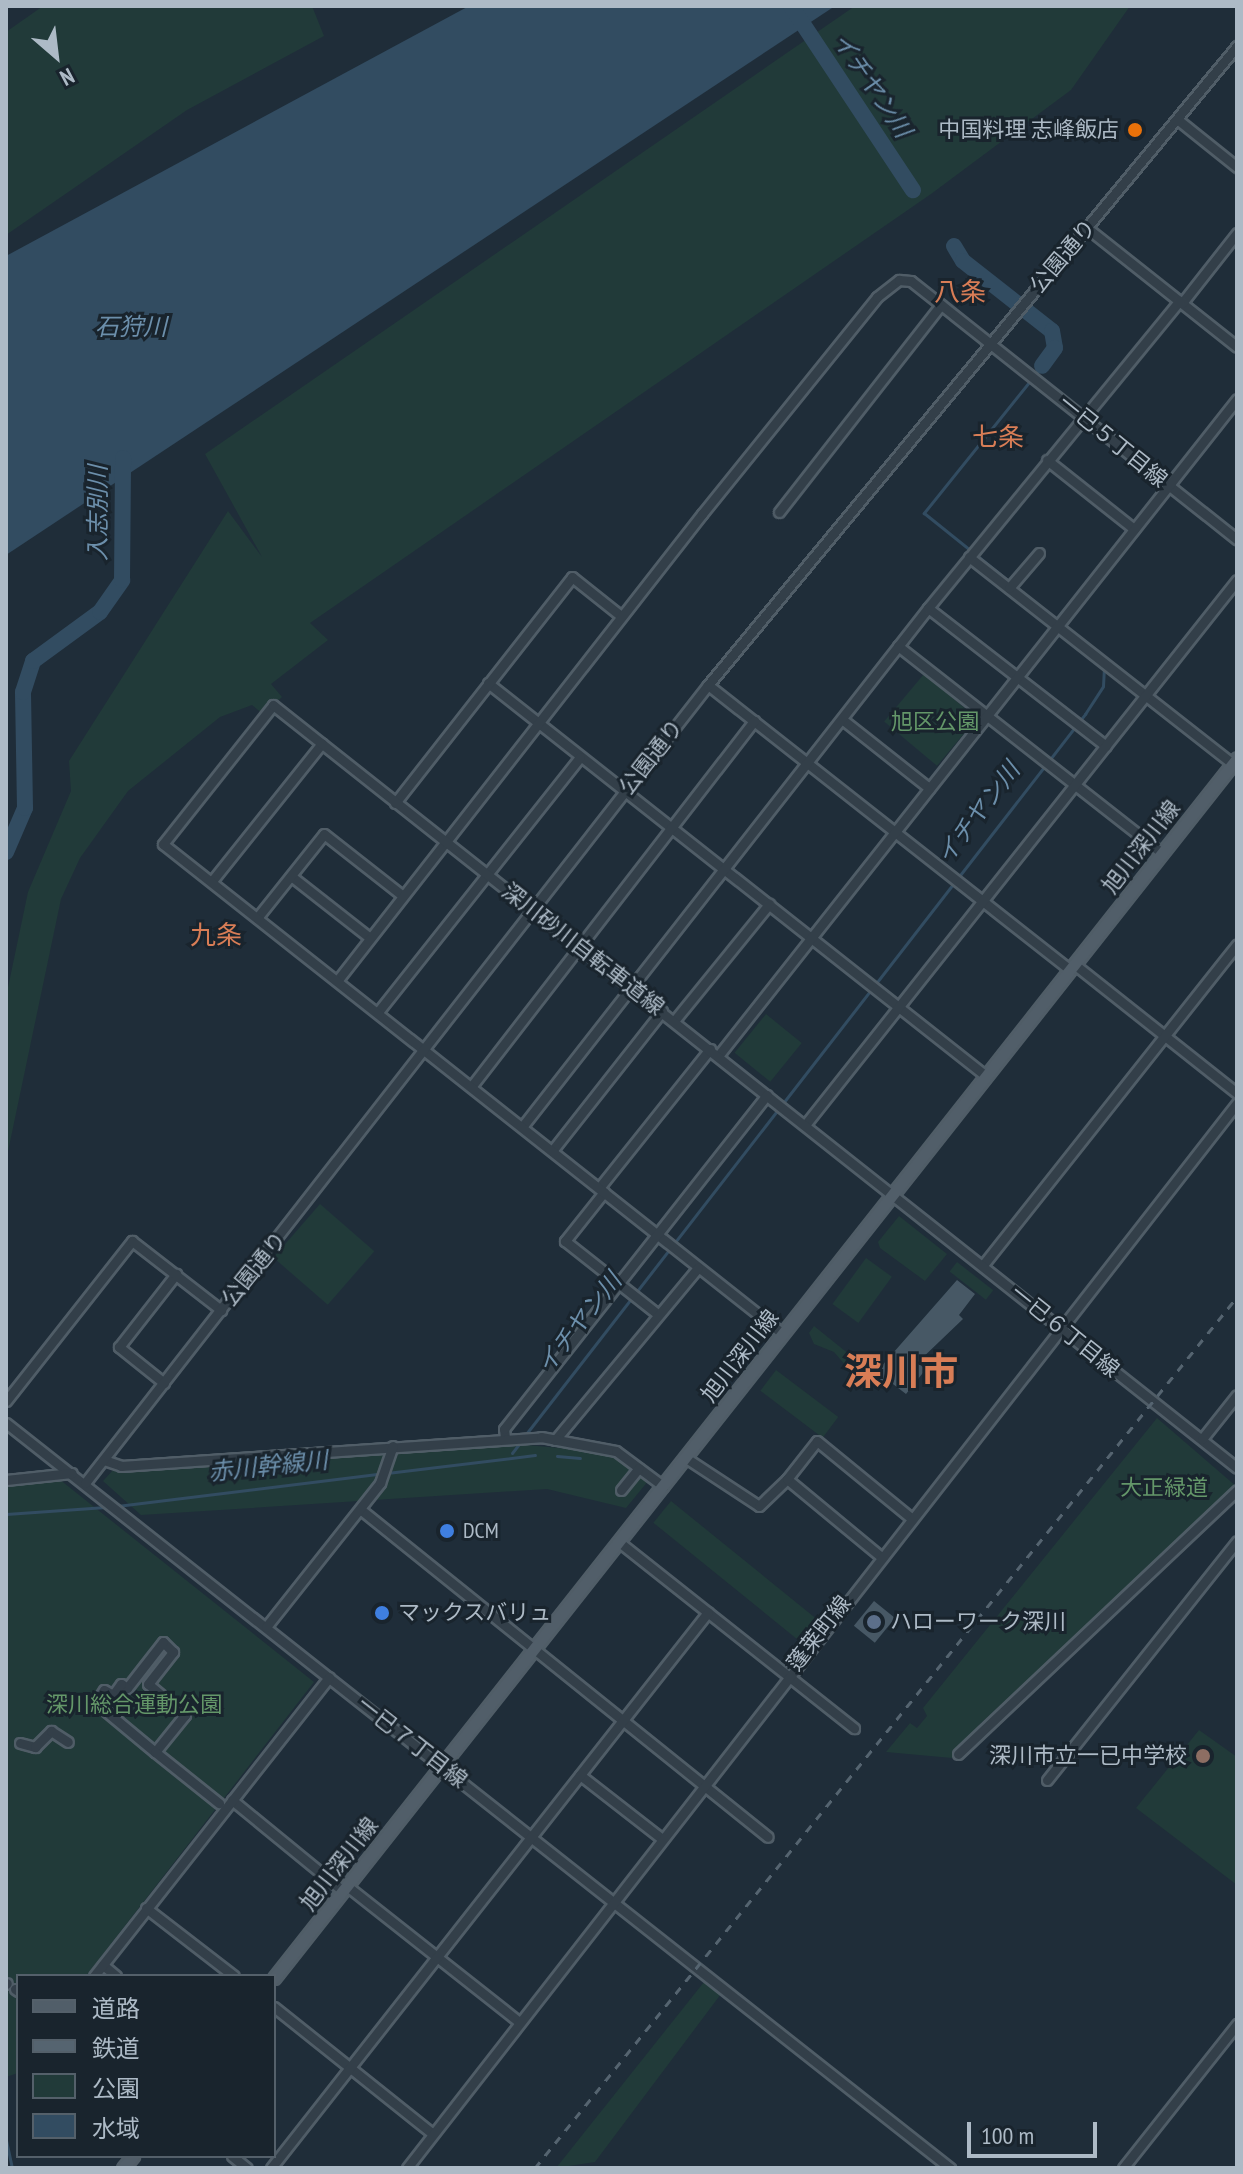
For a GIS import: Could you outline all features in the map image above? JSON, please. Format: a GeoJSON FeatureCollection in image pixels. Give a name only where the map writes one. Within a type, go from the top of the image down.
{"type":"FeatureCollection","features":[{"type":"Feature","properties":{"kind":"main road","name":"旭川深川線"},"geometry":{"type":"LineString","coordinates":[[276,1975],[1235,761]]}},
{"type":"Feature","properties":{"kind":"street","name":"公園通り"},"geometry":{"type":"LineString","coordinates":[[85,1483],[426,1051],[708,685],[1237,46]]}},
{"type":"Feature","properties":{"kind":"street"},"geometry":{"type":"LineString","coordinates":[[1177,119],[1237,167]]}},
{"type":"Feature","properties":{"kind":"street"},"geometry":{"type":"LineString","coordinates":[[1087,228],[1237,347]]}},
{"type":"Feature","properties":{"kind":"street"},"geometry":{"type":"LineString","coordinates":[[522,1127],[928,608],[1237,233]]}},
{"type":"Feature","properties":{"kind":"street","name":"一已５丁目線"},"geometry":{"type":"LineString","coordinates":[[621,616],[877,297],[899,280],[941,305],[1237,539]]}},
{"type":"Feature","properties":{"kind":"street"},"geometry":{"type":"LineString","coordinates":[[779,512],[941,305]]}},
{"type":"Feature","properties":{"kind":"street"},"geometry":{"type":"LineString","coordinates":[[655,1312],[565,1241],[601,1190],[812,938],[1237,399]]}},
{"type":"Feature","properties":{"kind":"street"},"geometry":{"type":"LineString","coordinates":[[1047,460],[1134,529]]}},
{"type":"Feature","properties":{"kind":"street"},"geometry":{"type":"LineString","coordinates":[[1009,588],[1039,553]]}},
{"type":"Feature","properties":{"kind":"street"},"geometry":{"type":"LineString","coordinates":[[969,557],[1235,761]]}},
{"type":"Feature","properties":{"kind":"street"},"geometry":{"type":"LineString","coordinates":[[337,981],[621,616],[572,577],[395,803]]}},
{"type":"Feature","properties":{"kind":"street"},"geometry":{"type":"LineString","coordinates":[[805,1125],[1237,580]]}},
{"type":"Feature","properties":{"kind":"street"},"geometry":{"type":"LineString","coordinates":[[928,608],[1106,746]]}},
{"type":"Feature","properties":{"kind":"street"},"geometry":{"type":"LineString","coordinates":[[898,646],[1162,853]]}},
{"type":"Feature","properties":{"kind":"street"},"geometry":{"type":"LineString","coordinates":[[488,683],[986,1076]]}},
{"type":"Feature","properties":{"kind":"street"},"geometry":{"type":"LineString","coordinates":[[708,685],[982,902],[1237,1093]]}},
{"type":"Feature","properties":{"kind":"street","name":"深川砂川自転車道線"},"geometry":{"type":"LineString","coordinates":[[212,881],[163,844],[273,705],[892,1194]]}},
{"type":"Feature","properties":{"kind":"street"},"geometry":{"type":"LineString","coordinates":[[843,720],[929,788]]}},
{"type":"Feature","properties":{"kind":"street"},"geometry":{"type":"LineString","coordinates":[[471,1087],[754,721]]}},
{"type":"Feature","properties":{"kind":"street"},"geometry":{"type":"LineString","coordinates":[[322,743],[212,881],[783,1334]]}},
{"type":"Feature","properties":{"kind":"street"},"geometry":{"type":"LineString","coordinates":[[378,1012],[580,757]]}},
{"type":"Feature","properties":{"kind":"street"},"geometry":{"type":"LineString","coordinates":[[257,918],[324,834],[403,896]]}},
{"type":"Feature","properties":{"kind":"street"},"geometry":{"type":"LineString","coordinates":[[291,876],[370,938]]}},
{"type":"Feature","properties":{"kind":"street"},"geometry":{"type":"LineString","coordinates":[[674,1021],[769,904]]}},
{"type":"Feature","properties":{"kind":"street"},"geometry":{"type":"LineString","coordinates":[[983,1265],[1237,945]]}},
{"type":"Feature","properties":{"kind":"street"},"geometry":{"type":"LineString","coordinates":[[552,1151],[662,1011]]}},
{"type":"Feature","properties":{"kind":"street"},"geometry":{"type":"LineString","coordinates":[[505,1438],[504,1429],[767,1095]]}},
{"type":"Feature","properties":{"kind":"street","name":"蓬莱町線"},"geometry":{"type":"LineString","coordinates":[[407,2168],[703,1782],[1237,1103]]}},
{"type":"Feature","properties":{"kind":"street","name":"一已６丁目線"},"geometry":{"type":"LineString","coordinates":[[892,1194],[1237,1468]]}},
{"type":"Feature","properties":{"kind":"street"},"geometry":{"type":"LineString","coordinates":[[6,1401],[132,1241],[221,1310]]}},
{"type":"Feature","properties":{"kind":"street"},"geometry":{"type":"LineString","coordinates":[[555,1440],[655,1312],[698,1268]]}},
{"type":"Feature","properties":{"kind":"street"},"geometry":{"type":"LineString","coordinates":[[164,1383],[119,1347],[176,1274]]}},
{"type":"Feature","properties":{"kind":"street"},"geometry":{"type":"LineString","coordinates":[[1202,1439],[1237,1395]]}},
{"type":"Feature","properties":{"kind":"street","name":"一已７丁目線"},"geometry":{"type":"LineString","coordinates":[[6,1423],[950,2168]]}},
{"type":"Feature","properties":{"kind":"street"},"geometry":{"type":"LineString","coordinates":[[104,1460],[121,1466],[505,1438],[555,1440],[616,1451],[663,1486]]}},
{"type":"Feature","properties":{"kind":"street"},"geometry":{"type":"LineString","coordinates":[[686,1458],[759,1506],[787,1479],[817,1441],[910,1517]]}},
{"type":"Feature","properties":{"kind":"street"},"geometry":{"type":"LineString","coordinates":[[266,1627],[380,1483],[393,1446]]}},
{"type":"Feature","properties":{"kind":"street"},"geometry":{"type":"LineString","coordinates":[[621,1490],[639,1468]]}},
{"type":"Feature","properties":{"kind":"street"},"geometry":{"type":"LineString","coordinates":[[6,1480],[72,1473]]}},
{"type":"Feature","properties":{"kind":"street"},"geometry":{"type":"LineString","coordinates":[[787,1479],[880,1556]]}},
{"type":"Feature","properties":{"kind":"street"},"geometry":{"type":"LineString","coordinates":[[958,1754],[1237,1490]]}},
{"type":"Feature","properties":{"kind":"street"},"geometry":{"type":"LineString","coordinates":[[360,1509],[535,1646],[768,1837]]}},
{"type":"Feature","properties":{"kind":"street"},"geometry":{"type":"LineString","coordinates":[[1047,1780],[1237,1541]]}},
{"type":"Feature","properties":{"kind":"street"},"geometry":{"type":"LineString","coordinates":[[619,1542],[854,1728]]}},
{"type":"Feature","properties":{"kind":"street"},"geometry":{"type":"LineString","coordinates":[[271,2168],[708,1612]]}},
{"type":"Feature","properties":{"kind":"street"},"geometry":{"type":"LineString","coordinates":[[155,1752],[185,1715],[148,1684],[173,1652],[163,1642],[127,1688],[121,1684],[113,1695],[104,1690],[96,1703],[155,1752],[219,1803]]}},
{"type":"Feature","properties":{"kind":"street"},"geometry":{"type":"LineString","coordinates":[[96,1974],[329,1677]]}},
{"type":"Feature","properties":{"kind":"street"},"geometry":{"type":"LineString","coordinates":[[20,1743],[35,1747],[51,1731],[68,1742]]}},
{"type":"Feature","properties":{"kind":"street"},"geometry":{"type":"LineString","coordinates":[[580,1775],[661,1838]]}},
{"type":"Feature","properties":{"kind":"street"},"geometry":{"type":"LineString","coordinates":[[232,1800],[519,2022]]}},
{"type":"Feature","properties":{"kind":"street"},"geometry":{"type":"LineString","coordinates":[[146,1908],[231,1974]]}},
{"type":"Feature","properties":{"kind":"street"},"geometry":{"type":"LineString","coordinates":[[103,1965],[114,1974]]}},
{"type":"Feature","properties":{"kind":"street"},"geometry":{"type":"LineString","coordinates":[[276,2009],[433,2134]]}},
{"type":"Feature","properties":{"kind":"street"},"geometry":{"type":"LineString","coordinates":[[1123,2168],[1237,2024]]}},
{"type":"Feature","properties":{"kind":"green space"},"geometry":{"type":"Polygon","coordinates":[[[43,6],[312,6],[324,36],[187,110],[6,235],[6,32],[43,6]]]}},
{"type":"Feature","properties":{"kind":"green space"},"geometry":{"type":"Polygon","coordinates":[[[855,6],[1130,6],[1071,90],[931,194],[310,623],[328,640],[271,684],[282,697],[263,714],[252,705],[220,717],[128,791],[80,858],[61,899],[6,1161],[6,997],[28,892],[71,791],[69,761],[228,511],[262,557],[205,454],[855,6]]]}},
{"type":"Feature","properties":{"kind":"green space","name":"旭区公園"},"geometry":{"type":"Polygon","coordinates":[[[924,674],[977,718],[937,766],[884,721],[924,674]]]}},
{"type":"Feature","properties":{"kind":"green space"},"geometry":{"type":"Polygon","coordinates":[[[766,1014],[802,1043],[770,1082],[735,1053],[766,1014]]]}},
{"type":"Feature","properties":{"kind":"green space"},"geometry":{"type":"Polygon","coordinates":[[[320,1204],[374,1251],[328,1305],[273,1258],[320,1204]]]}},
{"type":"Feature","properties":{"kind":"green space"},"geometry":{"type":"Polygon","coordinates":[[[899,1216],[947,1254],[925,1281],[880,1248],[878,1242],[899,1216]]]}},
{"type":"Feature","properties":{"kind":"green space"},"geometry":{"type":"Polygon","coordinates":[[[866,1258],[892,1277],[858,1323],[832,1304],[866,1258]]]}},
{"type":"Feature","properties":{"kind":"green space"},"geometry":{"type":"Polygon","coordinates":[[[957,1262],[993,1290],[986,1300],[950,1271],[957,1262]]]}},
{"type":"Feature","properties":{"kind":"green space"},"geometry":{"type":"Polygon","coordinates":[[[814,1326],[860,1363],[852,1373],[834,1352],[814,1344],[809,1333],[814,1326]]]}},
{"type":"Feature","properties":{"kind":"green space"},"geometry":{"type":"Polygon","coordinates":[[[776,1370],[838,1417],[823,1438],[760,1391],[776,1370]]]}},
{"type":"Feature","properties":{"kind":"green space","name":"大正緑道"},"geometry":{"type":"Polygon","coordinates":[[[1157,1418],[1237,1487],[980,1724],[952,1758],[886,1752],[910,1723],[917,1728],[927,1716],[923,1708],[1157,1418]]]}},
{"type":"Feature","properties":{"kind":"green space"},"geometry":{"type":"Polygon","coordinates":[[[505,1443],[613,1453],[649,1480],[626,1508],[547,1489],[141,1515],[103,1481],[114,1469],[505,1443]]]}},
{"type":"Feature","properties":{"kind":"green space","name":"深川総合運動公園"},"geometry":{"type":"Polygon","coordinates":[[[59,1479],[314,1682],[88,1974],[16,1974],[16,2074],[6,2077],[6,1485],[59,1479]]]}},
{"type":"Feature","properties":{"kind":"green space"},"geometry":{"type":"Polygon","coordinates":[[[671,1501],[819,1621],[802,1643],[653,1523],[671,1501]]]}},
{"type":"Feature","properties":{"kind":"green space","name":"深川市立一已中学校"},"geometry":{"type":"Polygon","coordinates":[[[1199,1730],[1237,1757],[1237,1885],[1136,1808],[1199,1730]]]}},
{"type":"Feature","properties":{"kind":"green space"},"geometry":{"type":"Polygon","coordinates":[[[708,1977],[724,1990],[595,2162],[556,2168],[708,1977]]]}},
{"type":"Feature","properties":{"kind":"water","name":"石狩川"},"geometry":{"type":"Polygon","coordinates":[[[469,6],[835,6],[6,555],[6,256],[469,6]]]}},
{"type":"Feature","properties":{"kind":"building"},"geometry":{"type":"Polygon","coordinates":[[[957,1280],[975,1294],[959,1315],[963,1319],[917,1363],[926,1369],[906,1394],[889,1381],[884,1387],[872,1377],[957,1280]]]}},
{"type":"Feature","properties":{"kind":"building","name":"ハローワーク深川"},"geometry":{"type":"Polygon","coordinates":[[[874,1601],[895,1618],[875,1643],[854,1626],[874,1601]]]}},
{"type":"Feature","properties":{"kind":"waterway","name":"イチヤン川"},"geometry":{"type":"LineString","coordinates":[[791,6],[913,190]]}},
{"type":"Feature","properties":{"kind":"waterway","name":"イチヤン川"},"geometry":{"type":"LineString","coordinates":[[954,246],[963,261],[1052,331],[1055,348],[1042,366]]}},
{"type":"Feature","properties":{"kind":"waterway","name":"イチヤン川"},"geometry":{"type":"LineString","coordinates":[[1042,366],[924,513],[1057,620]]}},
{"type":"Feature","properties":{"kind":"waterway","name":"入志別川"},"geometry":{"type":"LineString","coordinates":[[6,852],[25,808],[23,692],[33,661],[100,612],[122,580],[123,458]]}},
{"type":"Feature","properties":{"kind":"waterway","name":"イチヤン川"},"geometry":{"type":"LineString","coordinates":[[526,1434],[1085,714],[1103,686],[1104,667]]}},
{"type":"Feature","properties":{"kind":"waterway","name":"イチヤン川"},"geometry":{"type":"LineString","coordinates":[[512,1453],[522,1440]]}},
{"type":"Feature","properties":{"kind":"waterway","name":"赤川幹線川"},"geometry":{"type":"LineString","coordinates":[[387,1473],[535,1455]]}},
{"type":"Feature","properties":{"kind":"waterway","name":"赤川幹線川"},"geometry":{"type":"LineString","coordinates":[[557,1456],[580,1458]]}},
{"type":"Feature","properties":{"kind":"waterway","name":"赤川幹線川"},"geometry":{"type":"LineString","coordinates":[[117,1506],[379,1474]]}},
{"type":"Feature","properties":{"kind":"waterway","name":"赤川幹線川"},"geometry":{"type":"LineString","coordinates":[[6,1514],[106,1507]]}},
{"type":"Feature","properties":{"kind":"waterway"},"geometry":{"type":"LineString","coordinates":[[6,2140],[12,2168]]}},
{"type":"Feature","properties":{"kind":"railway"},"geometry":{"type":"LineString","coordinates":[[535,2168],[1237,1297]]}},
{"type":"Feature","properties":{"kind":"place","name":"中国料理 志峰飯店"},"geometry":{"type":"Point","coordinates":[1135,130]}},
{"type":"Feature","properties":{"kind":"place","name":"DCM"},"geometry":{"type":"Point","coordinates":[447,1531]}},
{"type":"Feature","properties":{"kind":"place","name":"マックスバリュ"},"geometry":{"type":"Point","coordinates":[382,1613]}},
{"type":"Feature","properties":{"kind":"place","name":"ハローワーク深川"},"geometry":{"type":"Point","coordinates":[874,1622]}},
{"type":"Feature","properties":{"kind":"place","name":"深川市立一已中学校"},"geometry":{"type":"Point","coordinates":[1203,1756]}},
{"type":"Feature","properties":{"kind":"district","name":"八条"},"geometry":{"type":"Point","coordinates":[960,292]}},
{"type":"Feature","properties":{"kind":"district","name":"七条"},"geometry":{"type":"Point","coordinates":[998,437]}},
{"type":"Feature","properties":{"kind":"district","name":"九条"},"geometry":{"type":"Point","coordinates":[216,935]}},
{"type":"Feature","properties":{"kind":"district","name":"深川市"},"geometry":{"type":"Point","coordinates":[901,1371]}}]}
